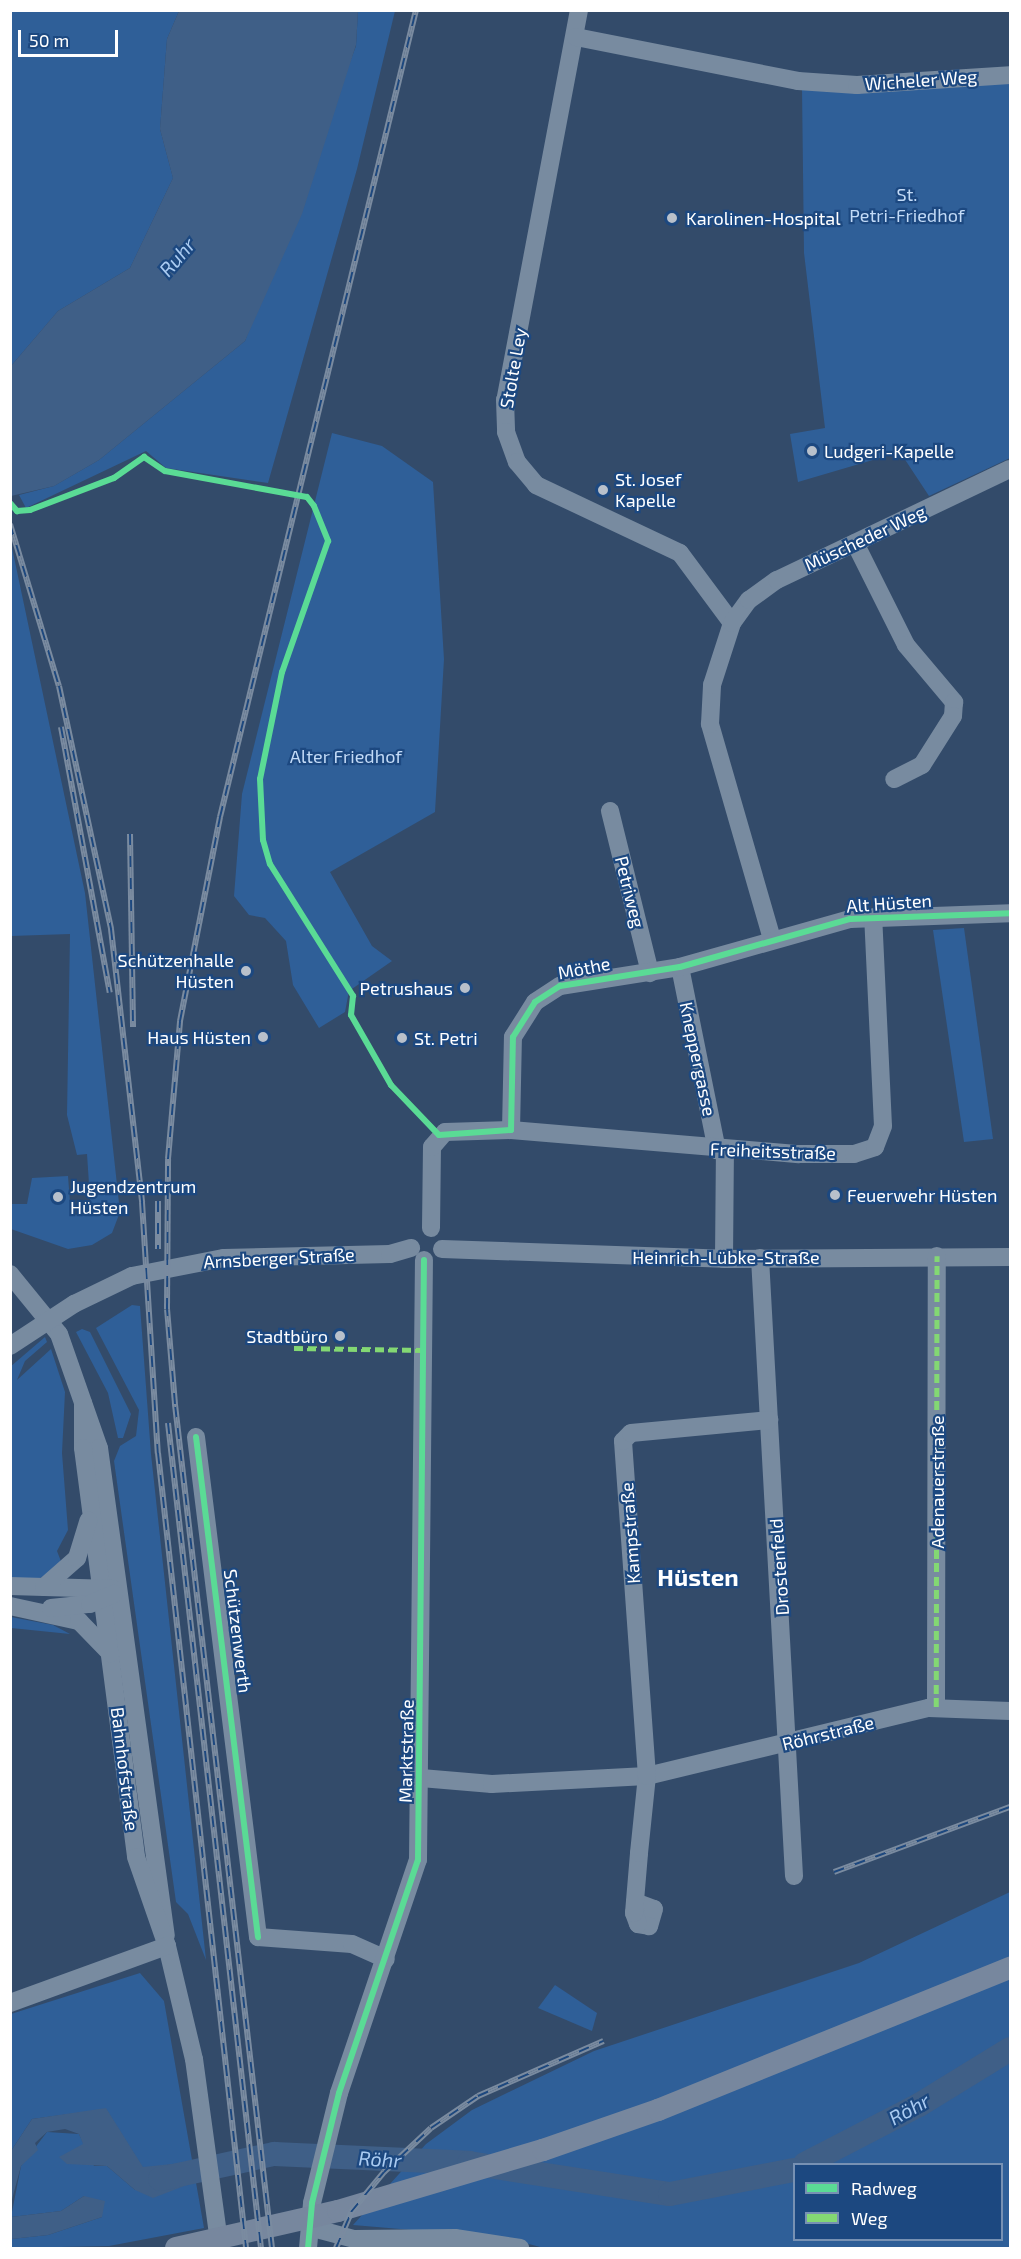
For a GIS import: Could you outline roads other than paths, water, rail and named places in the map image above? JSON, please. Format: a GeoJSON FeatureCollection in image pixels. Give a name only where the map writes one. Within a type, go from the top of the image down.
{"type":"FeatureCollection","features":[{"type":"Feature","properties":{"kind":"main road"},"geometry":{"type":"LineString","coordinates":[[176,2248],[338,2211],[658,2110],[1004,1971]]}},
{"type":"Feature","properties":{"kind":"street","name":"Stolte Ley"},"geometry":{"type":"LineString","coordinates":[[579,10],[576,37],[535,232],[504,407],[506,432],[517,462],[536,485],[571,506],[680,553],[732,623]]}},
{"type":"Feature","properties":{"kind":"street","name":"Wicheler Weg"},"geometry":{"type":"LineString","coordinates":[[576,37],[832,84],[1011,75]]}},
{"type":"Feature","properties":{"kind":"street","name":"Müscheder Weg"},"geometry":{"type":"LineString","coordinates":[[732,623],[768,586],[1011,469]]}},
{"type":"Feature","properties":{"kind":"street"},"geometry":{"type":"LineString","coordinates":[[855,543],[906,645],[954,702],[953,716],[922,765],[894,779]]}},
{"type":"Feature","properties":{"kind":"street"},"geometry":{"type":"LineString","coordinates":[[732,623],[712,685],[710,724],[772,939]]}},
{"type":"Feature","properties":{"kind":"street","name":"Petriweg"},"geometry":{"type":"LineString","coordinates":[[610,811],[650,973]]}},
{"type":"Feature","properties":{"kind":"street","name":"Alt Hüsten"},"geometry":{"type":"LineString","coordinates":[[772,939],[873,917],[1011,913]]}},
{"type":"Feature","properties":{"kind":"street","name":"Freiheitsstraße"},"geometry":{"type":"LineString","coordinates":[[431,1228],[432,1147],[439,1135],[511,1130],[721,1150],[799,1154],[854,1154],[879,1141],[873,917]]}},
{"type":"Feature","properties":{"kind":"street","name":"Möthe"},"geometry":{"type":"LineString","coordinates":[[511,1130],[511,1045],[534,1002],[560,986],[680,967],[772,939]]}},
{"type":"Feature","properties":{"kind":"street","name":"Kneppergasse"},"geometry":{"type":"LineString","coordinates":[[680,967],[721,1150],[724,1259]]}},
{"type":"Feature","properties":{"kind":"street"},"geometry":{"type":"LineString","coordinates":[[431,1228],[439,1234],[442,1249],[417,1254],[413,1234],[431,1228]]}},
{"type":"Feature","properties":{"kind":"street","name":"Heinrich-Lübke-Straße"},"geometry":{"type":"LineString","coordinates":[[442,1249],[724,1259],[1011,1257]]}},
{"type":"Feature","properties":{"kind":"street","name":"Arnsberger Straße"},"geometry":{"type":"LineString","coordinates":[[10,1346],[74,1304],[132,1276],[224,1257],[417,1254]]}},
{"type":"Feature","properties":{"kind":"street","name":"Marktstraße"},"geometry":{"type":"LineString","coordinates":[[308,2248],[312,2204],[330,2127],[418,1860],[421,1778],[417,1254]]}},
{"type":"Feature","properties":{"kind":"street","name":"Adenauerstraße"},"geometry":{"type":"LineString","coordinates":[[936,1707],[937,1256]]}},
{"type":"Feature","properties":{"kind":"street","name":"Drostenfeld"},"geometry":{"type":"LineString","coordinates":[[760,1258],[791,1741],[794,1876]]}},
{"type":"Feature","properties":{"kind":"street"},"geometry":{"type":"LineString","coordinates":[[10,1274],[32,1295],[66,1348],[99,1448],[122,1590],[35,1610]]}},
{"type":"Feature","properties":{"kind":"street"},"geometry":{"type":"LineString","coordinates":[[83,1403],[90,1507],[103,1594]]}},
{"type":"Feature","properties":{"kind":"street","name":"Kampstraße"},"geometry":{"type":"LineString","coordinates":[[647,1776],[623,1441],[631,1433],[769,1420]]}},
{"type":"Feature","properties":{"kind":"street","name":"Schützenwerth"},"geometry":{"type":"LineString","coordinates":[[196,1437],[258,1937],[352,1944],[386,1959]]}},
{"type":"Feature","properties":{"kind":"street"},"geometry":{"type":"LineString","coordinates":[[42,1588],[77,1558],[90,1507]]}},
{"type":"Feature","properties":{"kind":"street"},"geometry":{"type":"LineString","coordinates":[[10,1586],[103,1594]]}},
{"type":"Feature","properties":{"kind":"street","name":"Bahnhofstraße"},"geometry":{"type":"LineString","coordinates":[[122,1590],[167,1946],[207,2138],[220,2248]]}},
{"type":"Feature","properties":{"kind":"street","name":"Bahnhofstraße"},"geometry":{"type":"LineString","coordinates":[[103,1594],[136,1857],[167,1946]]}},
{"type":"Feature","properties":{"kind":"street"},"geometry":{"type":"LineString","coordinates":[[10,1606],[79,1621],[111,1654]]}},
{"type":"Feature","properties":{"kind":"street","name":"Röhrstraße"},"geometry":{"type":"LineString","coordinates":[[421,1778],[492,1784],[647,1776],[936,1707],[1011,1712]]}},
{"type":"Feature","properties":{"kind":"street"},"geometry":{"type":"LineString","coordinates":[[635,1902],[647,1776]]}},
{"type":"Feature","properties":{"kind":"street"},"geometry":{"type":"LineString","coordinates":[[10,2003],[167,1946]]}},
{"type":"Feature","properties":{"kind":"street"},"geometry":{"type":"LineString","coordinates":[[309,2227],[354,2239],[455,2238],[520,2248]]}},
{"type":"Feature","properties":{"kind":"water","name":"Ruhr"},"geometry":{"type":"Polygon","coordinates":[[[179,11],[358,11],[356,45],[302,214],[245,341],[99,460],[54,486],[11,496],[11,366],[58,311],[130,268],[173,178],[160,129],[167,39],[179,11]]]}},
{"type":"Feature","properties":{"kind":"water"},"geometry":{"type":"Polygon","coordinates":[[[106,2108],[143,2167],[191,2162],[192,2183],[153,2198],[135,2190],[107,2166],[67,2164],[59,2157],[83,2144],[79,2134],[65,2129],[47,2132],[35,2143],[38,2150],[21,2166],[11,2203],[11,2151],[32,2119],[106,2108]]]}},
{"type":"Feature","properties":{"kind":"water"},"geometry":{"type":"Polygon","coordinates":[[[84,2196],[105,2201],[102,2217],[48,2235],[11,2239],[11,2217],[61,2211],[84,2196]]]}},
{"type":"Feature","properties":{"kind":"waterway","name":"Röhr"},"geometry":{"type":"LineString","coordinates":[[807,2163],[919,2105],[1010,2049]]}},
{"type":"Feature","properties":{"kind":"waterway","name":"Röhr"},"geometry":{"type":"LineString","coordinates":[[160,2179],[274,2154],[469,2163],[670,2194],[793,2170]]}},
{"type":"Feature","properties":{"kind":"railway"},"geometry":{"type":"LineString","coordinates":[[272,2248],[175,1404],[167,1309],[168,1159],[180,1021],[220,817],[416,10]]}},
{"type":"Feature","properties":{"kind":"railway"},"geometry":{"type":"LineString","coordinates":[[10,524],[59,686],[111,929],[142,1202],[158,1453],[246,2248]]}},
{"type":"Feature","properties":{"kind":"railway"},"geometry":{"type":"LineString","coordinates":[[61,727],[110,993]]}},
{"type":"Feature","properties":{"kind":"railway"},"geometry":{"type":"LineString","coordinates":[[130,834],[133,1027]]}},
{"type":"Feature","properties":{"kind":"railway"},"geometry":{"type":"LineString","coordinates":[[158,1201],[158,1249]]}},
{"type":"Feature","properties":{"kind":"railway"},"geometry":{"type":"LineString","coordinates":[[168,1423],[261,2248]]}},
{"type":"Feature","properties":{"kind":"railway"},"geometry":{"type":"LineString","coordinates":[[834,1872],[1010,1807]]}},
{"type":"Feature","properties":{"kind":"railway"},"geometry":{"type":"LineString","coordinates":[[336,2248],[351,2212],[384,2172],[431,2128],[478,2096],[603,2041]]}},
{"type":"Feature","properties":{"kind":"place","name":"Karolinen-Hospital"},"geometry":{"type":"Point","coordinates":[672,218]}},
{"type":"Feature","properties":{"kind":"place","name":"Ludgeri-Kapelle"},"geometry":{"type":"Point","coordinates":[812,451]}},
{"type":"Feature","properties":{"kind":"place","name":"St. Josef Kapelle"},"geometry":{"type":"Point","coordinates":[603,490]}},
{"type":"Feature","properties":{"kind":"place","name":"Schützenhalle Hüsten"},"geometry":{"type":"Point","coordinates":[246,971]}},
{"type":"Feature","properties":{"kind":"place","name":"Petrushaus"},"geometry":{"type":"Point","coordinates":[465,988]}},
{"type":"Feature","properties":{"kind":"place","name":"Haus Hüsten"},"geometry":{"type":"Point","coordinates":[263,1037]}},
{"type":"Feature","properties":{"kind":"place","name":"St. Petri"},"geometry":{"type":"Point","coordinates":[402,1038]}},
{"type":"Feature","properties":{"kind":"place","name":"Feuerwehr Hüsten"},"geometry":{"type":"Point","coordinates":[835,1195]}},
{"type":"Feature","properties":{"kind":"place","name":"Jugendzentrum Hüsten"},"geometry":{"type":"Point","coordinates":[58,1197]}},
{"type":"Feature","properties":{"kind":"place","name":"Stadtbüro"},"geometry":{"type":"Point","coordinates":[340,1336]}},
{"type":"Feature","properties":{"kind":"district","name":"Hüsten"},"geometry":{"type":"Point","coordinates":[698,1577]}},
{"type":"Feature","properties":{"kind":"park label","name":"St. Petri-Friedhof"},"geometry":{"type":"Point","coordinates":[907,205]}},
{"type":"Feature","properties":{"kind":"park label","name":"Alter Friedhof"},"geometry":{"type":"Point","coordinates":[346,756]}}]}
